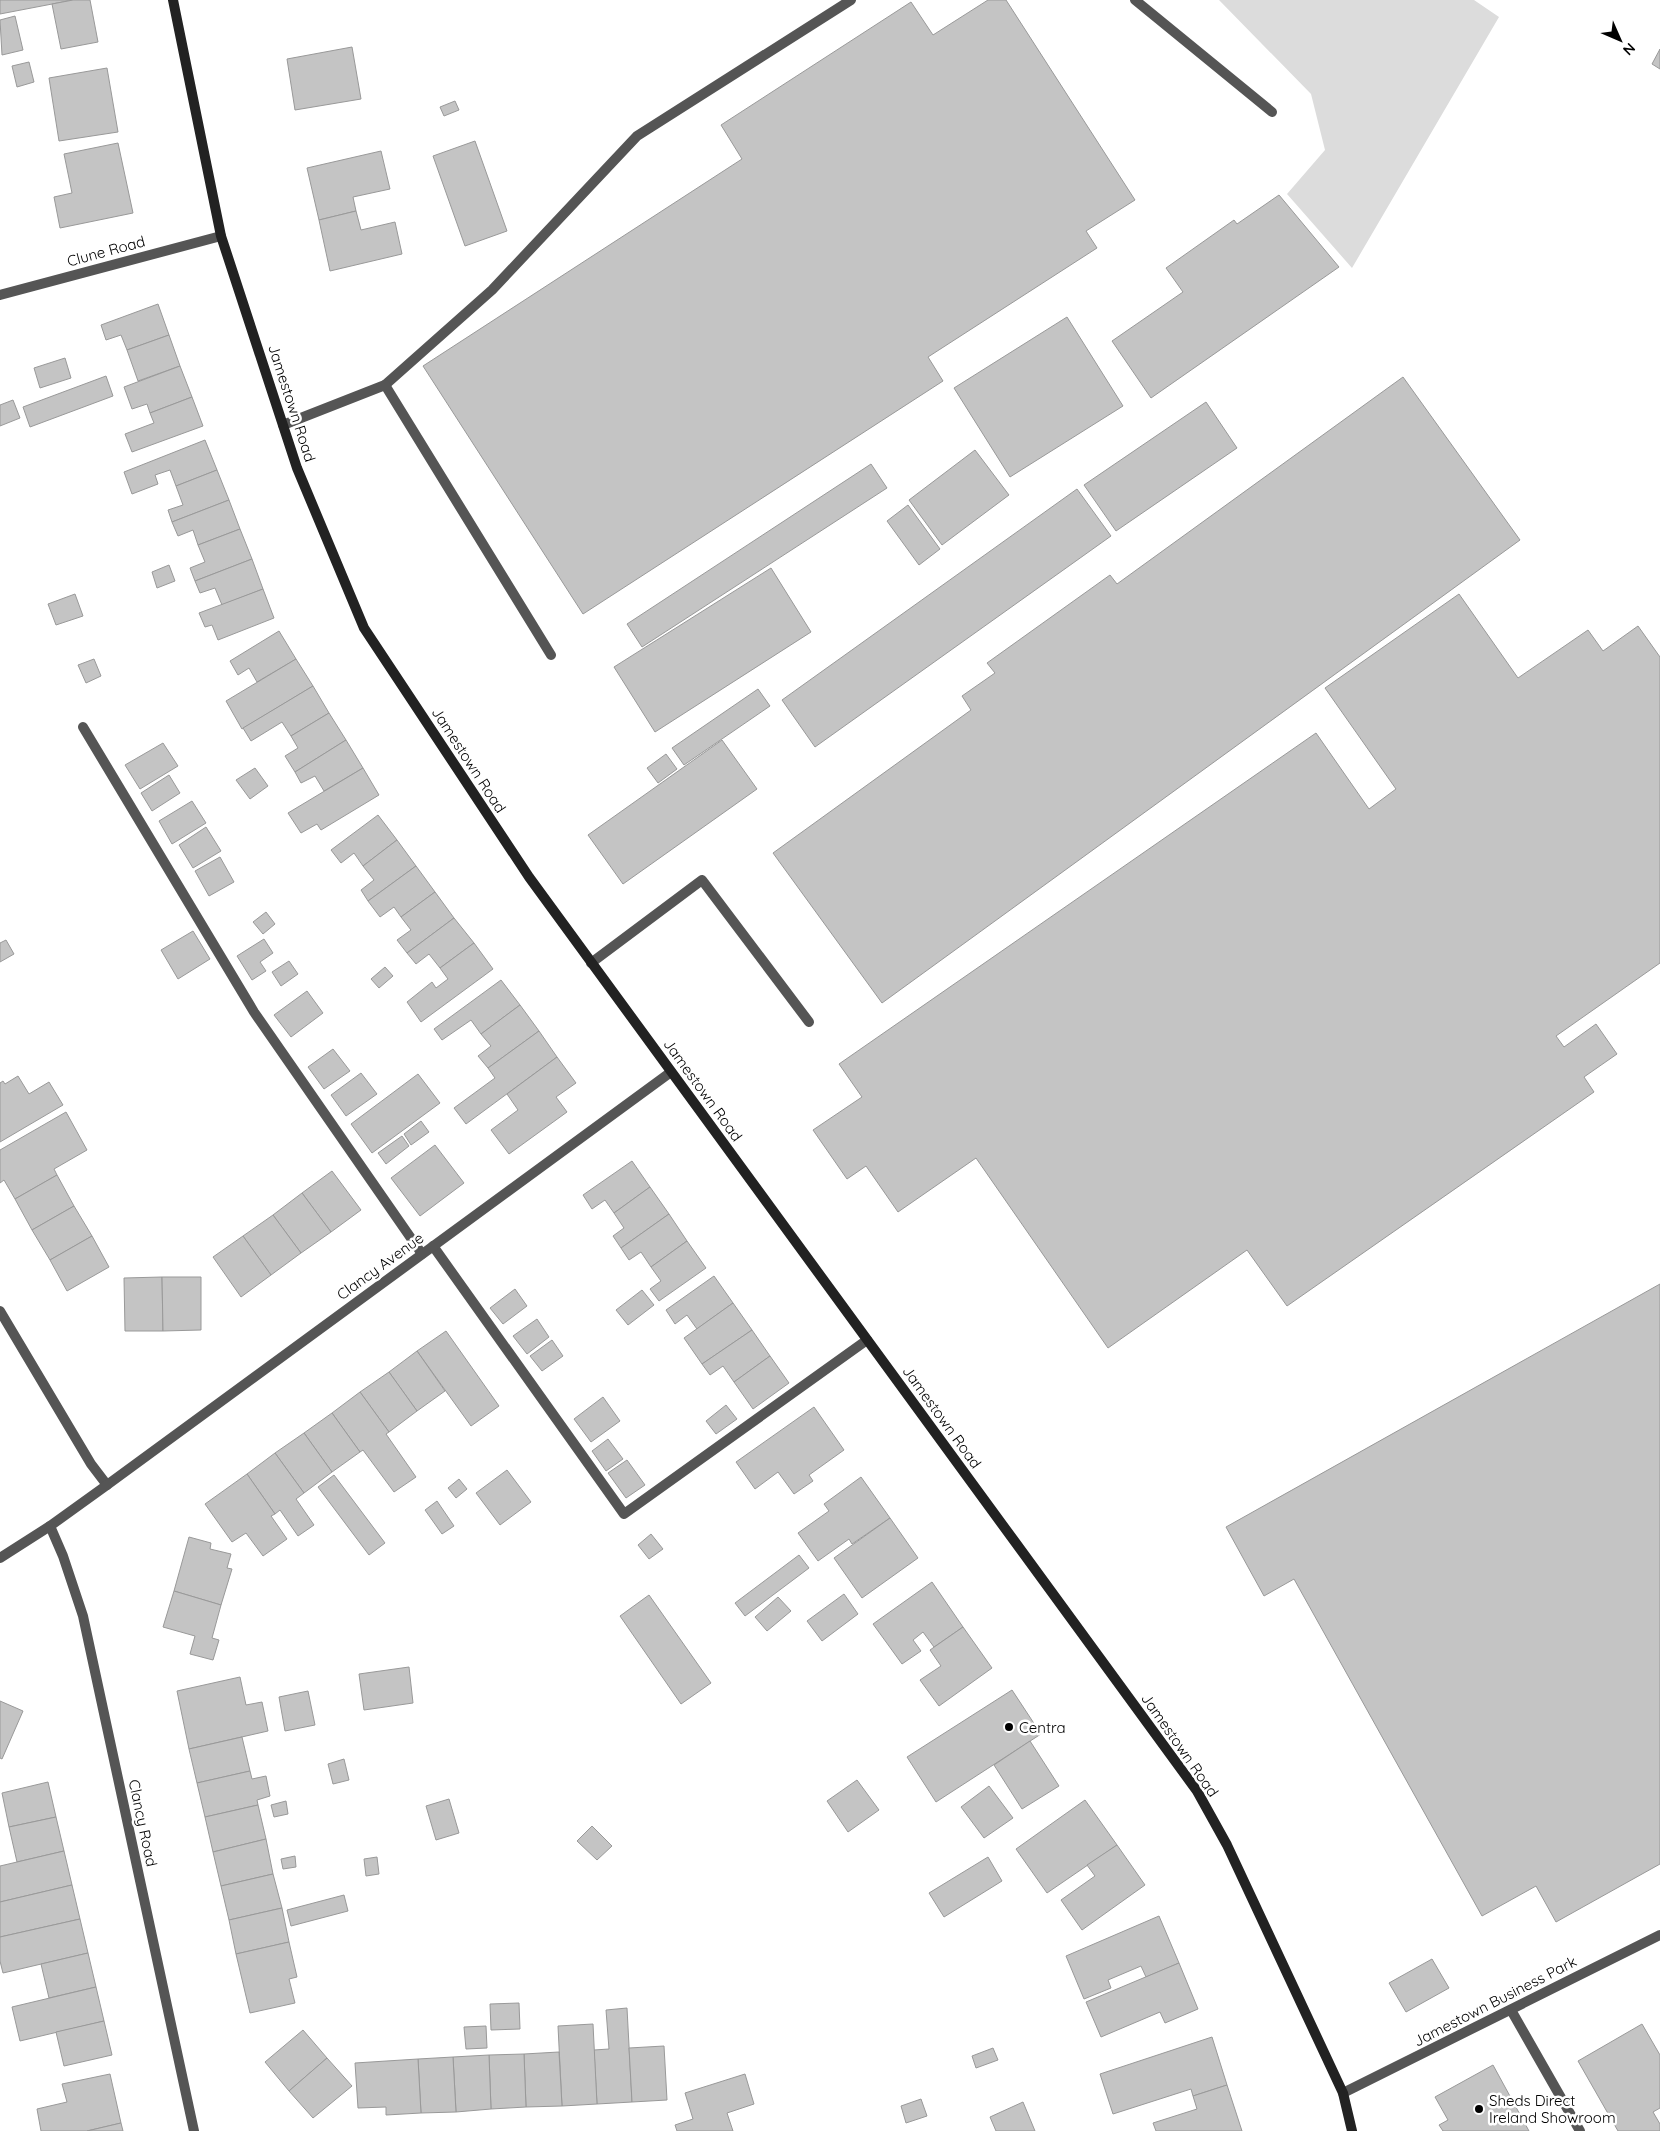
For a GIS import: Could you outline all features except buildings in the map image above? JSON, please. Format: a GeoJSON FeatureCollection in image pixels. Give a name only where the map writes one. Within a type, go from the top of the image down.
{"type":"FeatureCollection","features":[{"type":"Feature","properties":{"kind":"street","name":"Jamestown Road"},"geometry":{"type":"LineString","coordinates":[[172,0],[220,236],[297,468],[364,628],[529,877],[1197,1791],[1227,1845],[1343,2093],[1352,2131]]}},
{"type":"Feature","properties":{"kind":"street"},"geometry":{"type":"LineString","coordinates":[[283,426],[385,386],[492,290],[638,136],[852,0]]}},
{"type":"Feature","properties":{"kind":"street"},"geometry":{"type":"LineString","coordinates":[[1135,0],[1272,112]]}},
{"type":"Feature","properties":{"kind":"street","name":"Clune Road"},"geometry":{"type":"LineString","coordinates":[[0,295],[220,236]]}},
{"type":"Feature","properties":{"kind":"street"},"geometry":{"type":"LineString","coordinates":[[385,386],[551,655]]}},
{"type":"Feature","properties":{"kind":"street"},"geometry":{"type":"LineString","coordinates":[[84,727],[254,1012],[422,1254]]}},
{"type":"Feature","properties":{"kind":"street"},"geometry":{"type":"LineString","coordinates":[[591,963],[702,880],[808,1022]]}},
{"type":"Feature","properties":{"kind":"street","name":"Clancy Avenue"},"geometry":{"type":"LineString","coordinates":[[0,1558],[108,1485],[671,1072]]}},
{"type":"Feature","properties":{"kind":"street"},"geometry":{"type":"LineString","coordinates":[[433,1246],[624,1514],[866,1340]]}},
{"type":"Feature","properties":{"kind":"street"},"geometry":{"type":"LineString","coordinates":[[0,1311],[91,1464],[108,1485]]}},
{"type":"Feature","properties":{"kind":"street","name":"Clancy Road"},"geometry":{"type":"LineString","coordinates":[[50,1526],[63,1556],[83,1616],[194,2131]]}},
{"type":"Feature","properties":{"kind":"street","name":"Jamestown Business Park"},"geometry":{"type":"LineString","coordinates":[[1343,2093],[1660,1934]]}},
{"type":"Feature","properties":{"kind":"street"},"geometry":{"type":"LineString","coordinates":[[1511,2010],[1580,2131]]}},
{"type":"Feature","properties":{"kind":"shaded area"},"geometry":{"type":"Polygon","coordinates":[[[1219,0],[1474,0],[1499,17],[1352,268],[1287,194],[1325,150],[1311,94],[1219,0]]]}},
{"type":"Feature","properties":{"kind":"place","name":"Centra"},"geometry":{"type":"Point","coordinates":[1009,1727]}},
{"type":"Feature","properties":{"kind":"place","name":"Sheds Direct Ireland Showroom"},"geometry":{"type":"Point","coordinates":[1479,2109]}}]}
